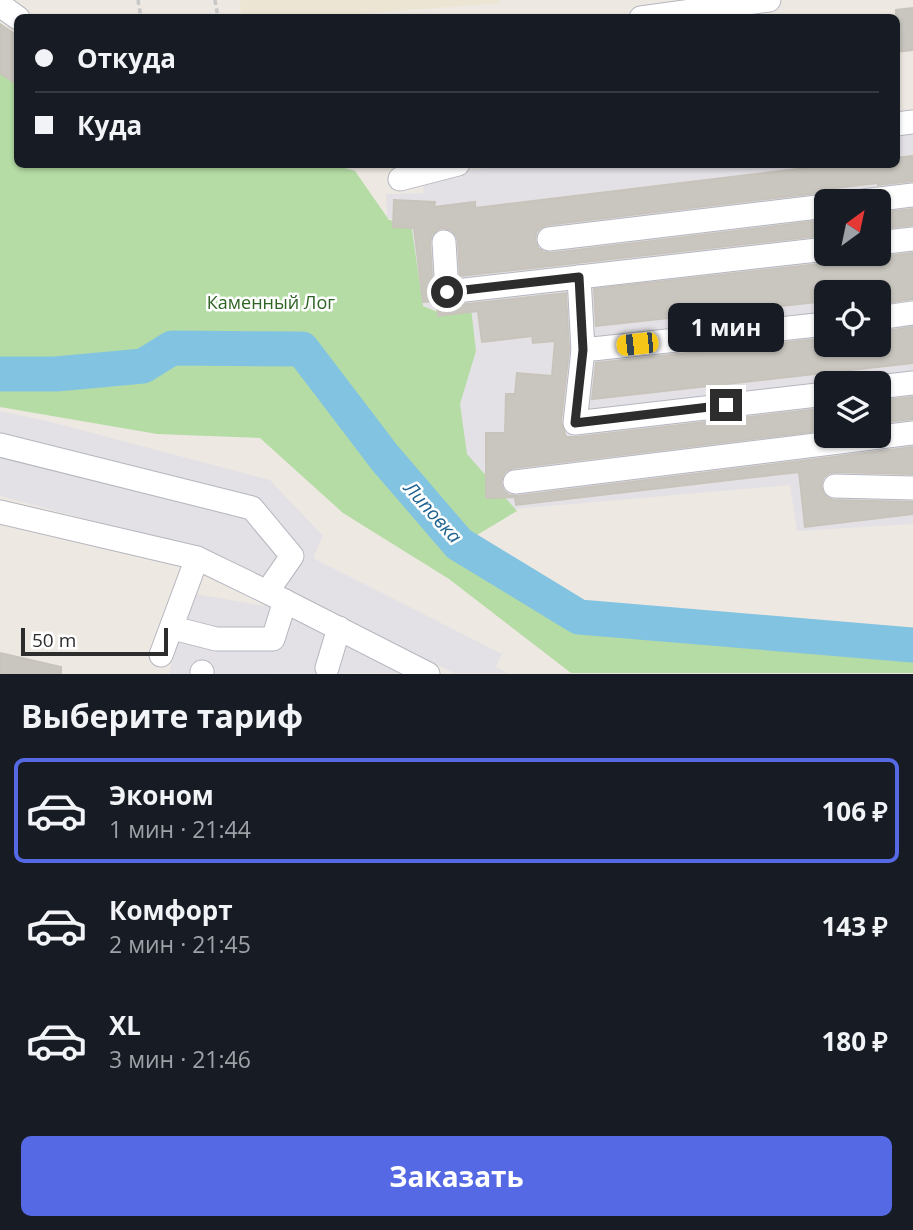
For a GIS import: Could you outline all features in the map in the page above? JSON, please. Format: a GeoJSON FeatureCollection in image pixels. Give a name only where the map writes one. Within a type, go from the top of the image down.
{"type":"FeatureCollection","features":[{"type":"Feature","properties":{"kind":"street"},"geometry":{"type":"LineString","coordinates":[[669,14],[769,0]]}},
{"type":"Feature","properties":{"kind":"street"},"geometry":{"type":"LineString","coordinates":[[400,179],[443,168]]}},
{"type":"Feature","properties":{"kind":"street"},"geometry":{"type":"LineString","coordinates":[[891,198],[913,195]]}},
{"type":"Feature","properties":{"kind":"street"},"geometry":{"type":"LineString","coordinates":[[548,239],[814,207]]}},
{"type":"Feature","properties":{"kind":"street"},"geometry":{"type":"LineString","coordinates":[[891,242],[913,239]]}},
{"type":"Feature","properties":{"kind":"street"},"geometry":{"type":"LineString","coordinates":[[444,242],[447,292],[814,250]]}},
{"type":"Feature","properties":{"kind":"street"},"geometry":{"type":"LineString","coordinates":[[579,277],[583,350],[575,423],[814,395]]}},
{"type":"Feature","properties":{"kind":"street"},"geometry":{"type":"LineString","coordinates":[[891,316],[913,313]]}},
{"type":"Feature","properties":{"kind":"street"},"geometry":{"type":"LineString","coordinates":[[583,350],[814,325]]}},
{"type":"Feature","properties":{"kind":"street"},"geometry":{"type":"LineString","coordinates":[[891,386],[913,383]]}},
{"type":"Feature","properties":{"kind":"street"},"geometry":{"type":"LineString","coordinates":[[515,482],[913,433]]}},
{"type":"Feature","properties":{"kind":"street"},"geometry":{"type":"LineString","coordinates":[[0,445],[252,508],[292,555],[276,596],[272,639],[216,639],[173,628]]}},
{"type":"Feature","properties":{"kind":"street"},"geometry":{"type":"LineString","coordinates":[[835,486],[913,488]]}},
{"type":"Feature","properties":{"kind":"street"},"geometry":{"type":"LineString","coordinates":[[0,512],[197,558],[339,628],[393,665],[428,674]]}},
{"type":"Feature","properties":{"kind":"street"},"geometry":{"type":"LineString","coordinates":[[161,655],[197,558]]}},
{"type":"Feature","properties":{"kind":"street"},"geometry":{"type":"LineString","coordinates":[[327,668],[339,628]]}},
{"type":"Feature","properties":{"kind":"shaded area"},"geometry":{"type":"Polygon","coordinates":[[[240,0],[500,0],[500,3],[357,14],[241,14],[240,0]]]}},
{"type":"Feature","properties":{"kind":"shaded area"},"geometry":{"type":"Polygon","coordinates":[[[913,119],[913,524],[797,531],[790,485],[515,509],[465,453],[438,311],[421,305],[408,222],[387,218],[386,194],[423,193],[425,174],[487,168],[900,168],[900,121],[913,119]]]}},
{"type":"Feature","properties":{"kind":"shaded area"},"geometry":{"type":"Polygon","coordinates":[[[0,411],[270,480],[323,536],[313,558],[502,654],[496,667],[508,673],[454,673],[216,554],[0,496],[0,411]]]}},
{"type":"Feature","properties":{"kind":"shaded area"},"geometry":{"type":"Polygon","coordinates":[[[190,593],[270,607],[403,673],[169,674],[190,593]]]}},
{"type":"Feature","properties":{"kind":"green space","name":"Каменный Лог"},"geometry":{"type":"Polygon","coordinates":[[[0,73],[14,83],[14,168],[344,168],[355,171],[389,220],[411,223],[423,306],[440,313],[471,308],[476,351],[460,404],[467,454],[517,511],[460,545],[579,617],[913,645],[913,673],[571,673],[449,579],[343,513],[260,438],[157,434],[0,407],[0,73]]]}},
{"type":"Feature","properties":{"kind":"building"},"geometry":{"type":"Polygon","coordinates":[[[913,8],[913,50],[900,52],[900,14],[896,14],[896,10],[913,8]]]}},
{"type":"Feature","properties":{"kind":"building"},"geometry":{"type":"Polygon","coordinates":[[[0,24],[14,33],[14,82],[0,73],[0,24]]]}},
{"type":"Feature","properties":{"kind":"building"},"geometry":{"type":"Polygon","coordinates":[[[913,156],[913,181],[814,189],[814,193],[547,225],[536,233],[535,240],[538,248],[551,253],[814,221],[814,236],[460,276],[456,235],[451,230],[442,228],[432,235],[430,242],[433,293],[436,301],[423,302],[414,228],[393,227],[394,200],[435,202],[434,207],[475,202],[475,208],[806,168],[900,168],[900,158],[913,156]]]}},
{"type":"Feature","properties":{"kind":"building"},"geometry":{"type":"Polygon","coordinates":[[[913,209],[913,225],[891,228],[891,212],[913,209]]]}},
{"type":"Feature","properties":{"kind":"building"},"geometry":{"type":"Polygon","coordinates":[[[913,253],[913,299],[891,302],[891,280],[814,280],[814,302],[596,326],[594,289],[814,265],[891,266],[891,256],[913,253]]]}},
{"type":"Feature","properties":{"kind":"building"},"geometry":{"type":"Polygon","coordinates":[[[566,293],[569,350],[561,421],[566,437],[814,409],[814,431],[513,468],[506,471],[502,477],[501,484],[509,495],[913,447],[913,474],[835,472],[823,478],[821,486],[823,493],[834,500],[913,502],[913,514],[805,527],[799,472],[516,505],[515,497],[486,498],[486,433],[505,433],[506,394],[515,394],[517,373],[552,376],[555,341],[533,343],[532,336],[482,342],[478,311],[438,316],[436,301],[449,306],[566,293]]]}},
{"type":"Feature","properties":{"kind":"building"},"geometry":{"type":"Polygon","coordinates":[[[913,327],[913,363],[842,371],[814,371],[814,374],[592,399],[596,363],[814,339],[814,357],[891,357],[891,330],[913,327]]]}},
{"type":"Feature","properties":{"kind":"building"},"geometry":{"type":"Polygon","coordinates":[[[913,397],[913,419],[891,422],[891,400],[913,397]]]}},
{"type":"Feature","properties":{"kind":"building"},"geometry":{"type":"Polygon","coordinates":[[[0,653],[61,667],[61,674],[0,674],[0,653]]]}},
{"type":"Feature","properties":{"kind":"waterway","name":"Липовка"},"geometry":{"type":"LineString","coordinates":[[0,374],[56,374],[143,366],[172,348],[302,349],[385,458],[459,544],[579,617],[913,645]]}},
{"type":"Feature","properties":{"kind":"route"},"geometry":{"type":"LineString","coordinates":[[447,292],[579,277],[583,350],[575,423],[726,405]]}}]}
